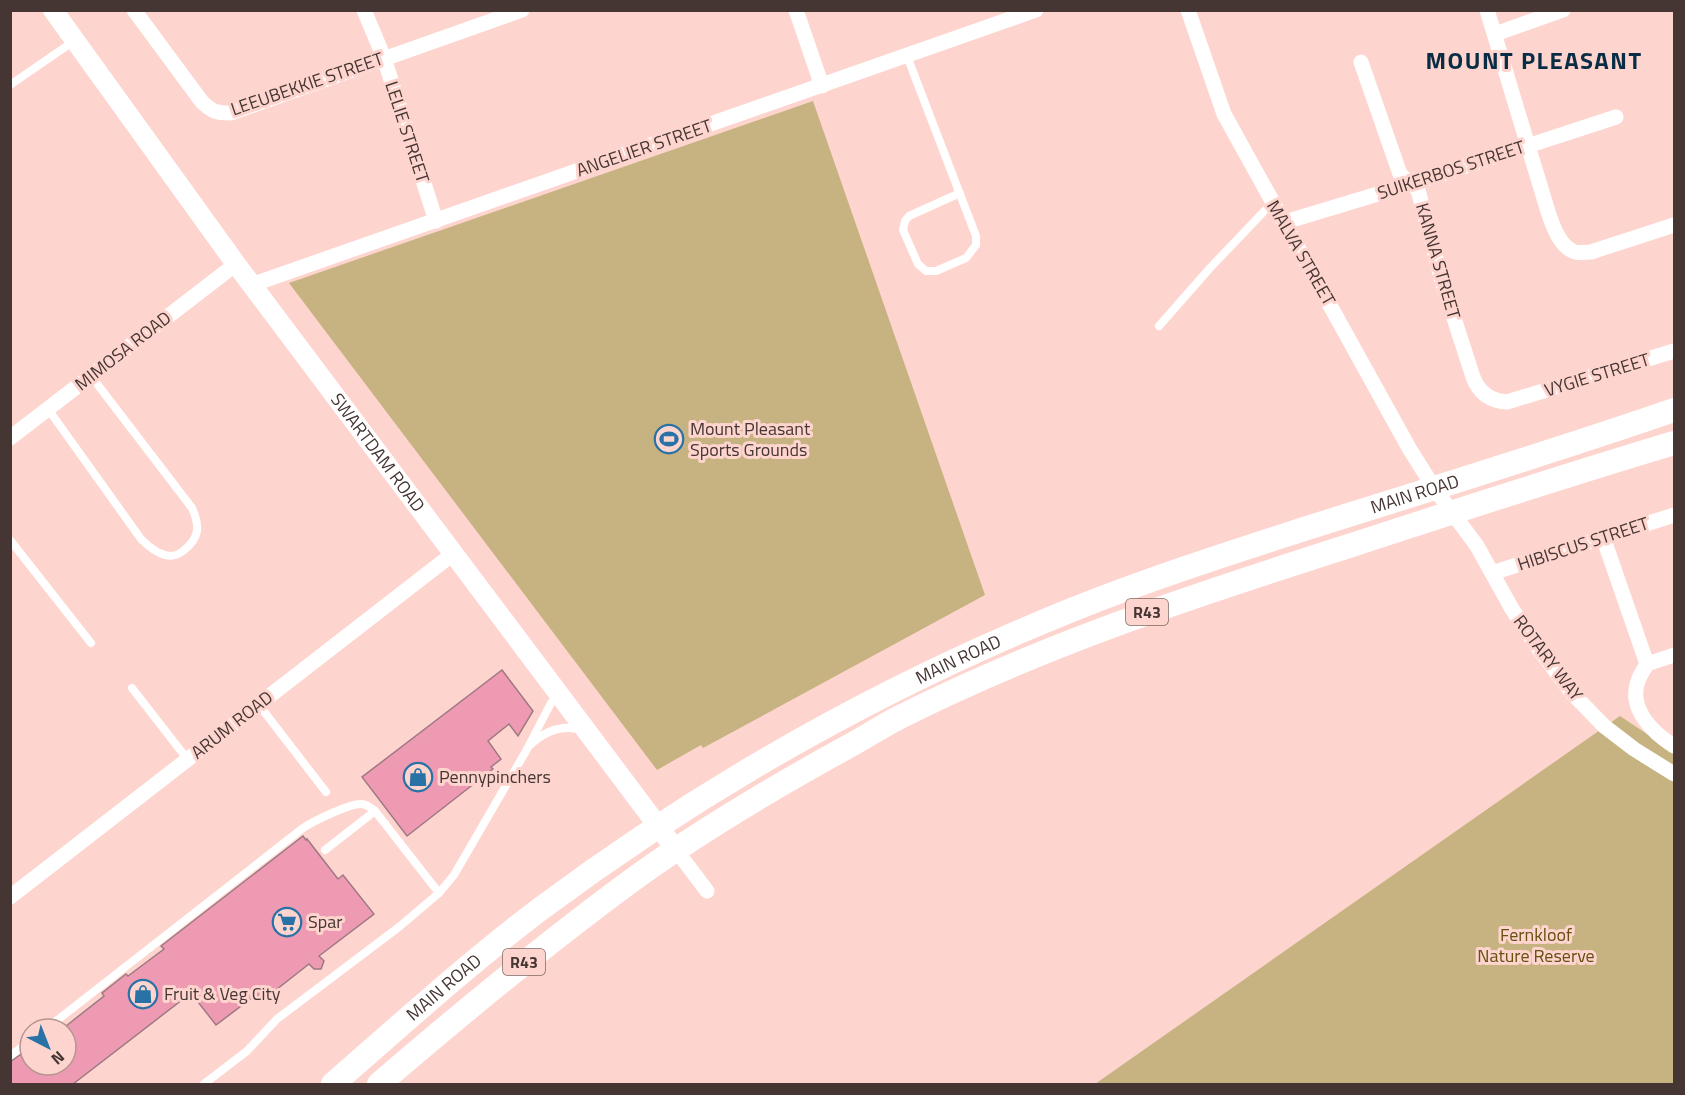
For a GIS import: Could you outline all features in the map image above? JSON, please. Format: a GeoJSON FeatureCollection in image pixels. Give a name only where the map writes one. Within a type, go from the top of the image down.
{"type":"FeatureCollection","features":[{"type":"Feature","properties":{"kind":"main road","name":"MAIN ROAD"},"geometry":{"type":"LineString","coordinates":[[333,1084],[496,944],[544,906],[658,826],[798,741],[926,674],[1076,608],[1163,575],[1674,410]]}},
{"type":"Feature","properties":{"kind":"main road","name":"MAIN ROAD"},"geometry":{"type":"LineString","coordinates":[[379,1084],[532,955],[643,873],[761,796],[898,718],[1017,663],[1153,610],[1674,443]]}},
{"type":"Feature","properties":{"kind":"street","name":"SWARTDAM ROAD"},"geometry":{"type":"LineString","coordinates":[[53,10],[251,285],[592,735],[707,891]]}},
{"type":"Feature","properties":{"kind":"street","name":"LEEUBEKKIE STREET"},"geometry":{"type":"LineString","coordinates":[[134,10],[202,102],[218,113],[231,113],[522,10]]}},
{"type":"Feature","properties":{"kind":"street","name":"LELIE STREET"},"geometry":{"type":"LineString","coordinates":[[364,10],[384,58],[436,221]]}},
{"type":"Feature","properties":{"kind":"street"},"geometry":{"type":"LineString","coordinates":[[796,10],[822,86]]}},
{"type":"Feature","properties":{"kind":"street","name":"ANGELIER STREET"},"geometry":{"type":"LineString","coordinates":[[251,285],[1036,10]]}},
{"type":"Feature","properties":{"kind":"street","name":"MALVA STREET"},"geometry":{"type":"LineString","coordinates":[[1188,10],[1224,114],[1409,448],[1434,488],[1453,512]]}},
{"type":"Feature","properties":{"kind":"street"},"geometry":{"type":"LineString","coordinates":[[1487,10],[1549,215],[1556,233],[1568,248],[1576,252],[1591,252],[1674,225]]}},
{"type":"Feature","properties":{"kind":"street"},"geometry":{"type":"LineString","coordinates":[[1495,34],[1563,10]]}},
{"type":"Feature","properties":{"kind":"street","name":"KANNA STREET"},"geometry":{"type":"LineString","coordinates":[[1361,62],[1400,174],[1418,190],[1442,280],[1476,386],[1484,394],[1499,402],[1519,400]]}},
{"type":"Feature","properties":{"kind":"street","name":"SUIKERBOS STREET"},"geometry":{"type":"LineString","coordinates":[[1285,222],[1411,184],[1616,117]]}},
{"type":"Feature","properties":{"kind":"street","name":"MIMOSA ROAD"},"geometry":{"type":"LineString","coordinates":[[10,438],[236,264]]}},
{"type":"Feature","properties":{"kind":"street","name":"VYGIE STREET"},"geometry":{"type":"LineString","coordinates":[[1519,400],[1674,351]]}},
{"type":"Feature","properties":{"kind":"street","name":"ROTARY WAY"},"geometry":{"type":"LineString","coordinates":[[1453,512],[1477,546],[1518,618],[1573,694],[1604,726],[1634,750],[1674,774]]}},
{"type":"Feature","properties":{"kind":"street","name":"HIBISCUS STREET"},"geometry":{"type":"LineString","coordinates":[[1492,573],[1674,515]]}},
{"type":"Feature","properties":{"kind":"street"},"geometry":{"type":"LineString","coordinates":[[1603,537],[1647,664]]}},
{"type":"Feature","properties":{"kind":"street","name":"ARUM ROAD"},"geometry":{"type":"LineString","coordinates":[[10,897],[454,553]]}},
{"type":"Feature","properties":{"kind":"street"},"geometry":{"type":"LineString","coordinates":[[1674,655],[1647,664],[1638,682],[1636,697],[1639,710],[1646,723],[1662,739],[1674,746]]}},
{"type":"Feature","properties":{"kind":"lane"},"geometry":{"type":"LineString","coordinates":[[10,85],[75,40]]}},
{"type":"Feature","properties":{"kind":"lane"},"geometry":{"type":"LineString","coordinates":[[907,56],[960,193],[976,236],[976,245],[966,258],[936,271],[926,271],[918,264],[903,230],[905,221],[909,216],[960,193]]}},
{"type":"Feature","properties":{"kind":"lane"},"geometry":{"type":"LineString","coordinates":[[1159,326],[1272,203]]}},
{"type":"Feature","properties":{"kind":"lane"},"geometry":{"type":"LineString","coordinates":[[48,410],[141,539],[148,546],[167,556],[176,556],[185,550],[194,542],[197,530],[197,520],[192,508],[91,376]]}},
{"type":"Feature","properties":{"kind":"lane"},"geometry":{"type":"LineString","coordinates":[[10,540],[91,643]]}},
{"type":"Feature","properties":{"kind":"lane"},"geometry":{"type":"LineString","coordinates":[[132,688],[188,760]]}},
{"type":"Feature","properties":{"kind":"lane"},"geometry":{"type":"LineString","coordinates":[[204,1084],[248,1051],[277,1019],[399,927],[439,893],[454,875],[551,703],[561,695]]}},
{"type":"Feature","properties":{"kind":"lane"},"geometry":{"type":"LineString","coordinates":[[259,705],[326,792]]}},
{"type":"Feature","properties":{"kind":"lane"},"geometry":{"type":"LineString","coordinates":[[525,751],[543,735],[559,728],[575,728],[592,735]]}},
{"type":"Feature","properties":{"kind":"lane"},"geometry":{"type":"LineString","coordinates":[[61,1017],[303,828],[319,819],[359,804],[375,811],[439,893]]}},
{"type":"Feature","properties":{"kind":"lane"},"geometry":{"type":"LineString","coordinates":[[325,850],[375,811]]}},
{"type":"Feature","properties":{"kind":"green space","name":"Mount Pleasant Sports Grounds"},"geometry":{"type":"Polygon","coordinates":[[[813,101],[985,595],[703,748],[701,745],[657,770],[289,283],[813,101]]]}},
{"type":"Feature","properties":{"kind":"green space","name":"Fernkloof Nature Reserve"},"geometry":{"type":"Polygon","coordinates":[[[1620,716],[1674,752],[1674,1084],[1095,1084],[1620,716]]]}},
{"type":"Feature","properties":{"kind":"building"},"geometry":{"type":"Polygon","coordinates":[[[502,670],[533,711],[518,736],[509,724],[488,741],[501,759],[491,767],[493,769],[407,836],[362,777],[502,670]]]}},
{"type":"Feature","properties":{"kind":"building"},"geometry":{"type":"Polygon","coordinates":[[[303,836],[338,879],[343,875],[374,914],[319,956],[324,961],[321,969],[314,969],[309,964],[262,1001],[257,994],[216,1025],[191,993],[73,1084],[10,1084],[10,1062],[18,1056],[18,1077],[78,1077],[77,1017],[104,996],[102,993],[126,974],[128,976],[164,949],[161,946],[303,836]]]}},
{"type":"Feature","properties":{"kind":"place","name":"Mount Pleasant Sports Grounds"},"geometry":{"type":"Point","coordinates":[669,439]}},
{"type":"Feature","properties":{"kind":"place","name":"Pennypinchers"},"geometry":{"type":"Point","coordinates":[418,777]}},
{"type":"Feature","properties":{"kind":"place","name":"Spar"},"geometry":{"type":"Point","coordinates":[287,922]}},
{"type":"Feature","properties":{"kind":"place","name":"Fruit & Veg City"},"geometry":{"type":"Point","coordinates":[143,994]}},
{"type":"Feature","properties":{"kind":"district","name":"MOUNT PLEASANT"},"geometry":{"type":"Point","coordinates":[1534,61]}}]}
